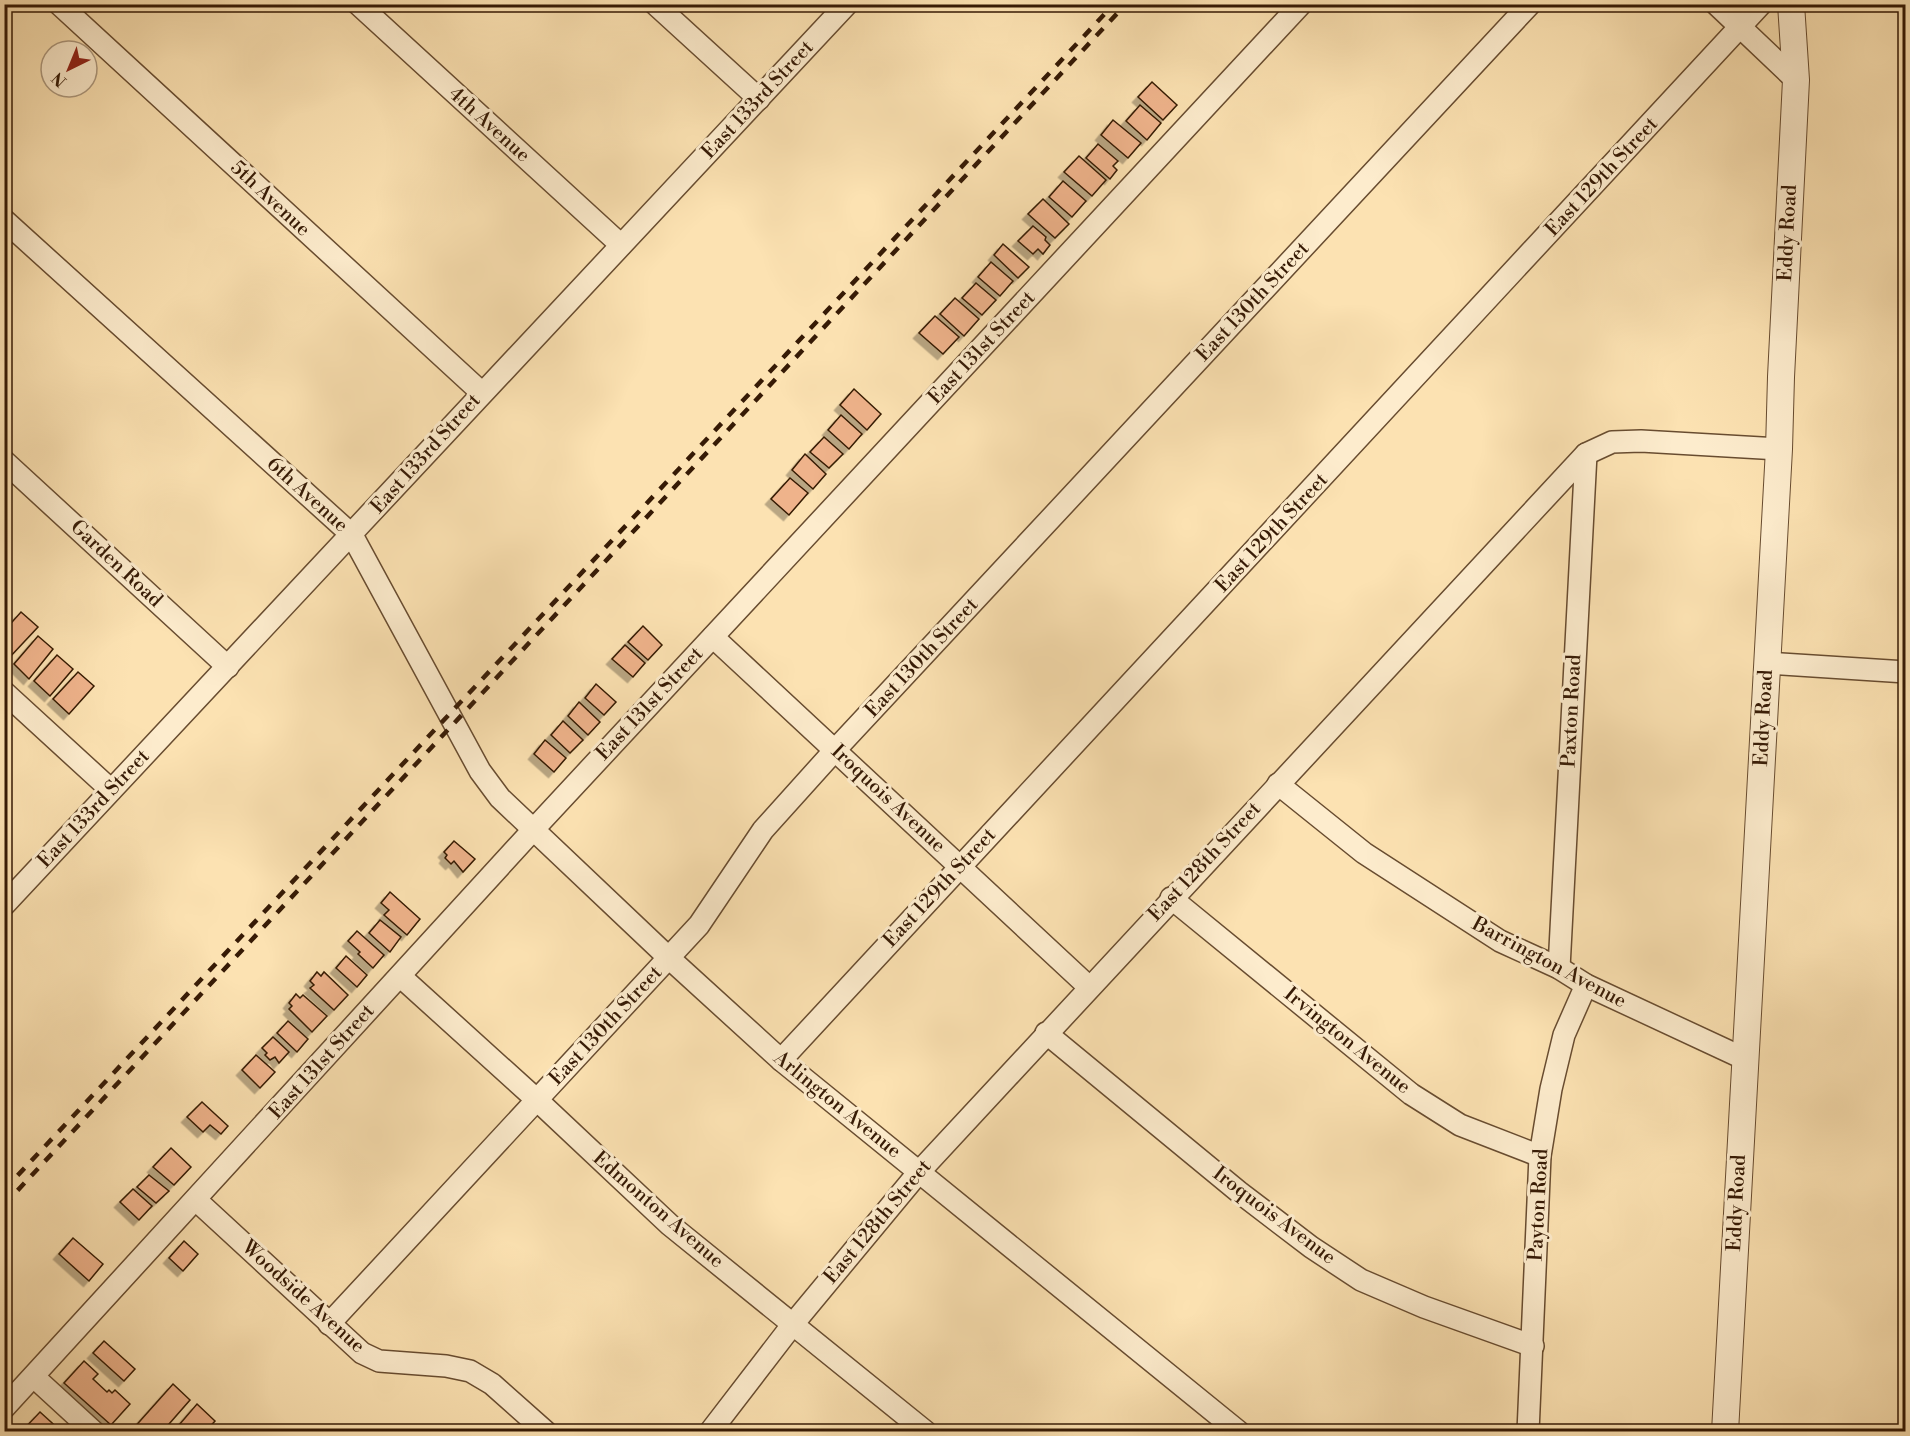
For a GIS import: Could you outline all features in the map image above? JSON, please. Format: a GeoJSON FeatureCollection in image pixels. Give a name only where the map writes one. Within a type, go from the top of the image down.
{"type":"FeatureCollection","features":[{"type":"Feature","properties":{"kind":"street","name":"5th Avenue"},"geometry":{"type":"LineString","coordinates":[[59,4],[482,393]]}},
{"type":"Feature","properties":{"kind":"street","name":"4th Avenue"},"geometry":{"type":"LineString","coordinates":[[358,4],[621,245]]}},
{"type":"Feature","properties":{"kind":"street"},"geometry":{"type":"LineString","coordinates":[[655,4],[759,99]]}},
{"type":"Feature","properties":{"kind":"street","name":"East 133rd Street"},"geometry":{"type":"LineString","coordinates":[[4,904],[847,4]]}},
{"type":"Feature","properties":{"kind":"street","name":"East 131st Street"},"geometry":{"type":"LineString","coordinates":[[4,1408],[533,830],[1301,4]]}},
{"type":"Feature","properties":{"kind":"street","name":"East 130th Street"},"geometry":{"type":"LineString","coordinates":[[329,1324],[699,926],[763,830],[835,750],[1530,4]]}},
{"type":"Feature","properties":{"kind":"street"},"geometry":{"type":"LineString","coordinates":[[1716,4],[1796,80]]}},
{"type":"Feature","properties":{"kind":"street","name":"East 129th Street"},"geometry":{"type":"LineString","coordinates":[[781,1060],[1761,4]]}},
{"type":"Feature","properties":{"kind":"street","name":"Eddy Road"},"geometry":{"type":"LineString","coordinates":[[1725,1431],[1779,449],[1796,80],[1791,4]]}},
{"type":"Feature","properties":{"kind":"street","name":"6th Avenue"},"geometry":{"type":"LineString","coordinates":[[4,220],[352,535],[480,771],[500,798],[533,830]]}},
{"type":"Feature","properties":{"kind":"street","name":"East 128th Street"},"geometry":{"type":"LineString","coordinates":[[710,1431],[793,1324],[919,1172],[1171,898],[1586,454],[1612,442],[1641,441],[1779,449]]}},
{"type":"Feature","properties":{"kind":"street","name":"Paxton Road"},"geometry":{"type":"LineString","coordinates":[[1559,968],[1586,454]]}},
{"type":"Feature","properties":{"kind":"street","name":"Garden Road"},"geometry":{"type":"LineString","coordinates":[[4,461],[228,667]]}},
{"type":"Feature","properties":{"kind":"street","name":"Iroquois Avenue"},"geometry":{"type":"LineString","coordinates":[[713,637],[1089,987]]}},
{"type":"Feature","properties":{"kind":"street"},"geometry":{"type":"LineString","coordinates":[[1767,663],[1905,672]]}},
{"type":"Feature","properties":{"kind":"street"},"geometry":{"type":"LineString","coordinates":[[4,692],[111,790]]}},
{"type":"Feature","properties":{"kind":"street","name":"Barrington Avenue"},"geometry":{"type":"LineString","coordinates":[[1278,784],[1364,853],[1500,941],[1559,968],[1586,985],[1745,1059]]}},
{"type":"Feature","properties":{"kind":"street","name":"Arlington Avenue"},"geometry":{"type":"LineString","coordinates":[[533,830],[781,1060],[1239,1431]]}},
{"type":"Feature","properties":{"kind":"street","name":"Irvington Avenue"},"geometry":{"type":"LineString","coordinates":[[1171,898],[1411,1094],[1460,1125],[1540,1156]]}},
{"type":"Feature","properties":{"kind":"street","name":"Edmonton Avenue"},"geometry":{"type":"LineString","coordinates":[[400,976],[670,1225],[926,1431]]}},
{"type":"Feature","properties":{"kind":"street","name":"Payton Road"},"geometry":{"type":"LineString","coordinates":[[1528,1431],[1540,1156],[1551,1089],[1564,1035],[1586,985]]}},
{"type":"Feature","properties":{"kind":"street","name":"Iroquois Avenue"},"geometry":{"type":"LineString","coordinates":[[1046,1033],[1239,1192],[1360,1280],[1424,1307],[1533,1346]]}},
{"type":"Feature","properties":{"kind":"street","name":"Woodside Avenue"},"geometry":{"type":"LineString","coordinates":[[196,1200],[362,1353],[379,1361],[399,1364],[447,1365],[470,1371],[492,1384],[546,1431]]}},
{"type":"Feature","properties":{"kind":"street"},"geometry":{"type":"LineString","coordinates":[[34,1377],[94,1431]]}},
{"type":"Feature","properties":{"kind":"building"},"geometry":{"type":"Polygon","coordinates":[[[1152,82],[1177,105],[1163,120],[1138,97],[1152,82]]]}},
{"type":"Feature","properties":{"kind":"building"},"geometry":{"type":"Polygon","coordinates":[[[1140,105],[1161,123],[1147,140],[1126,121],[1140,105]]]}},
{"type":"Feature","properties":{"kind":"building"},"geometry":{"type":"Polygon","coordinates":[[[1113,120],[1141,143],[1128,158],[1101,135],[1113,120]]]}},
{"type":"Feature","properties":{"kind":"building"},"geometry":{"type":"Polygon","coordinates":[[[1098,144],[1118,161],[1113,166],[1117,170],[1110,179],[1086,158],[1098,144]]]}},
{"type":"Feature","properties":{"kind":"building"},"geometry":{"type":"Polygon","coordinates":[[[1079,156],[1106,180],[1092,196],[1064,172],[1079,156]]]}},
{"type":"Feature","properties":{"kind":"building"},"geometry":{"type":"Polygon","coordinates":[[[1063,181],[1086,201],[1072,217],[1049,197],[1063,181]]]}},
{"type":"Feature","properties":{"kind":"building"},"geometry":{"type":"Polygon","coordinates":[[[1043,199],[1069,224],[1055,238],[1028,214],[1043,199]]]}},
{"type":"Feature","properties":{"kind":"building"},"geometry":{"type":"Polygon","coordinates":[[[1033,226],[1046,237],[1045,240],[1050,245],[1043,254],[1038,249],[1033,254],[1018,241],[1033,226]]]}},
{"type":"Feature","properties":{"kind":"building"},"geometry":{"type":"Polygon","coordinates":[[[1003,244],[1029,267],[1018,278],[994,255],[1003,244]]]}},
{"type":"Feature","properties":{"kind":"building"},"geometry":{"type":"Polygon","coordinates":[[[991,262],[1013,281],[1000,296],[978,277],[991,262]]]}},
{"type":"Feature","properties":{"kind":"building"},"geometry":{"type":"Polygon","coordinates":[[[976,283],[996,300],[982,315],[962,298],[976,283]]]}},
{"type":"Feature","properties":{"kind":"building"},"geometry":{"type":"Polygon","coordinates":[[[955,298],[979,319],[964,336],[940,314],[955,298]]]}},
{"type":"Feature","properties":{"kind":"building"},"geometry":{"type":"Polygon","coordinates":[[[935,316],[959,337],[943,354],[919,333],[935,316]]]}},
{"type":"Feature","properties":{"kind":"building"},"geometry":{"type":"Polygon","coordinates":[[[854,389],[881,414],[867,430],[840,405],[854,389]]]}},
{"type":"Feature","properties":{"kind":"building"},"geometry":{"type":"Polygon","coordinates":[[[841,415],[862,434],[849,449],[828,430],[841,415]]]}},
{"type":"Feature","properties":{"kind":"building"},"geometry":{"type":"Polygon","coordinates":[[[824,437],[843,454],[829,468],[810,452],[824,437]]]}},
{"type":"Feature","properties":{"kind":"building"},"geometry":{"type":"Polygon","coordinates":[[[805,454],[826,474],[813,489],[792,470],[805,454]]]}},
{"type":"Feature","properties":{"kind":"building"},"geometry":{"type":"Polygon","coordinates":[[[790,478],[808,493],[789,515],[771,499],[790,478]]]}},
{"type":"Feature","properties":{"kind":"building"},"geometry":{"type":"Polygon","coordinates":[[[21,612],[38,627],[9,658],[4,653],[4,631],[21,612]]]}},
{"type":"Feature","properties":{"kind":"building"},"geometry":{"type":"Polygon","coordinates":[[[643,626],[662,645],[648,660],[628,642],[643,626]]]}},
{"type":"Feature","properties":{"kind":"building"},"geometry":{"type":"Polygon","coordinates":[[[38,636],[53,649],[29,679],[14,664],[38,636]]]}},
{"type":"Feature","properties":{"kind":"building"},"geometry":{"type":"Polygon","coordinates":[[[625,645],[645,663],[633,677],[612,659],[625,645]]]}},
{"type":"Feature","properties":{"kind":"building"},"geometry":{"type":"Polygon","coordinates":[[[57,655],[73,669],[50,696],[34,681],[57,655]]]}},
{"type":"Feature","properties":{"kind":"building"},"geometry":{"type":"Polygon","coordinates":[[[78,672],[94,686],[69,714],[53,699],[78,672]]]}},
{"type":"Feature","properties":{"kind":"building"},"geometry":{"type":"Polygon","coordinates":[[[596,684],[616,702],[604,715],[585,698],[596,684]]]}},
{"type":"Feature","properties":{"kind":"building"},"geometry":{"type":"Polygon","coordinates":[[[579,702],[600,722],[588,735],[568,716],[579,702]]]}},
{"type":"Feature","properties":{"kind":"building"},"geometry":{"type":"Polygon","coordinates":[[[563,721],[583,740],[570,753],[551,735],[563,721]]]}},
{"type":"Feature","properties":{"kind":"building"},"geometry":{"type":"Polygon","coordinates":[[[545,740],[566,758],[554,772],[534,754],[545,740]]]}},
{"type":"Feature","properties":{"kind":"building"},"geometry":{"type":"Polygon","coordinates":[[[454,841],[475,859],[463,872],[454,861],[451,864],[445,858],[447,855],[444,852],[454,841]]]}},
{"type":"Feature","properties":{"kind":"building"},"geometry":{"type":"Polygon","coordinates":[[[390,892],[420,919],[407,935],[384,915],[389,910],[381,903],[390,892]]]}},
{"type":"Feature","properties":{"kind":"building"},"geometry":{"type":"Polygon","coordinates":[[[380,920],[401,937],[390,952],[369,933],[380,920]]]}},
{"type":"Feature","properties":{"kind":"building"},"geometry":{"type":"Polygon","coordinates":[[[357,931],[384,955],[373,968],[348,941],[357,931]]]}},
{"type":"Feature","properties":{"kind":"building"},"geometry":{"type":"Polygon","coordinates":[[[346,956],[367,975],[357,987],[336,968],[346,956]]]}},
{"type":"Feature","properties":{"kind":"building"},"geometry":{"type":"Polygon","coordinates":[[[317,972],[321,976],[324,972],[348,995],[334,1010],[310,988],[314,985],[310,981],[317,972]]]}},
{"type":"Feature","properties":{"kind":"building"},"geometry":{"type":"Polygon","coordinates":[[[296,994],[300,998],[303,995],[327,1016],[312,1032],[289,1009],[292,1006],[289,1003],[296,994]]]}},
{"type":"Feature","properties":{"kind":"building"},"geometry":{"type":"Polygon","coordinates":[[[288,1021],[308,1039],[297,1052],[277,1033],[288,1021]]]}},
{"type":"Feature","properties":{"kind":"building"},"geometry":{"type":"Polygon","coordinates":[[[273,1037],[289,1052],[279,1063],[275,1057],[270,1060],[262,1048],[273,1037]]]}},
{"type":"Feature","properties":{"kind":"building"},"geometry":{"type":"Polygon","coordinates":[[[256,1055],[275,1072],[260,1088],[242,1070],[256,1055]]]}},
{"type":"Feature","properties":{"kind":"building"},"geometry":{"type":"Polygon","coordinates":[[[202,1102],[228,1126],[221,1134],[210,1125],[203,1132],[187,1117],[202,1102]]]}},
{"type":"Feature","properties":{"kind":"building"},"geometry":{"type":"Polygon","coordinates":[[[171,1148],[191,1167],[174,1185],[153,1167],[171,1148]]]}},
{"type":"Feature","properties":{"kind":"building"},"geometry":{"type":"Polygon","coordinates":[[[149,1175],[169,1191],[156,1203],[137,1187],[149,1175]]]}},
{"type":"Feature","properties":{"kind":"building"},"geometry":{"type":"Polygon","coordinates":[[[133,1189],[152,1206],[139,1220],[120,1202],[133,1189]]]}},
{"type":"Feature","properties":{"kind":"building"},"geometry":{"type":"Polygon","coordinates":[[[73,1238],[103,1264],[89,1281],[59,1254],[73,1238]]]}},
{"type":"Feature","properties":{"kind":"building"},"geometry":{"type":"Polygon","coordinates":[[[184,1241],[198,1254],[183,1271],[169,1258],[184,1241]]]}},
{"type":"Feature","properties":{"kind":"building"},"geometry":{"type":"Polygon","coordinates":[[[104,1341],[135,1369],[124,1381],[93,1353],[104,1341]]]}},
{"type":"Feature","properties":{"kind":"building"},"geometry":{"type":"Polygon","coordinates":[[[84,1361],[98,1374],[93,1379],[107,1392],[109,1390],[112,1393],[115,1390],[130,1404],[111,1425],[64,1383],[84,1361]]]}},
{"type":"Feature","properties":{"kind":"building"},"geometry":{"type":"Polygon","coordinates":[[[173,1384],[190,1400],[162,1432],[134,1432],[132,1430],[173,1384]]]}},
{"type":"Feature","properties":{"kind":"building"},"geometry":{"type":"Polygon","coordinates":[[[197,1404],[215,1421],[205,1432],[173,1432],[197,1404]]]}},
{"type":"Feature","properties":{"kind":"building"},"geometry":{"type":"Polygon","coordinates":[[[40,1412],[62,1432],[22,1431],[40,1412]]]}},
{"type":"Feature","properties":{"kind":"railway"},"geometry":{"type":"LineString","coordinates":[[4,1190],[1114,4]]}},
{"type":"Feature","properties":{"kind":"railway"},"geometry":{"type":"LineString","coordinates":[[4,1205],[1126,4]]}}]}
